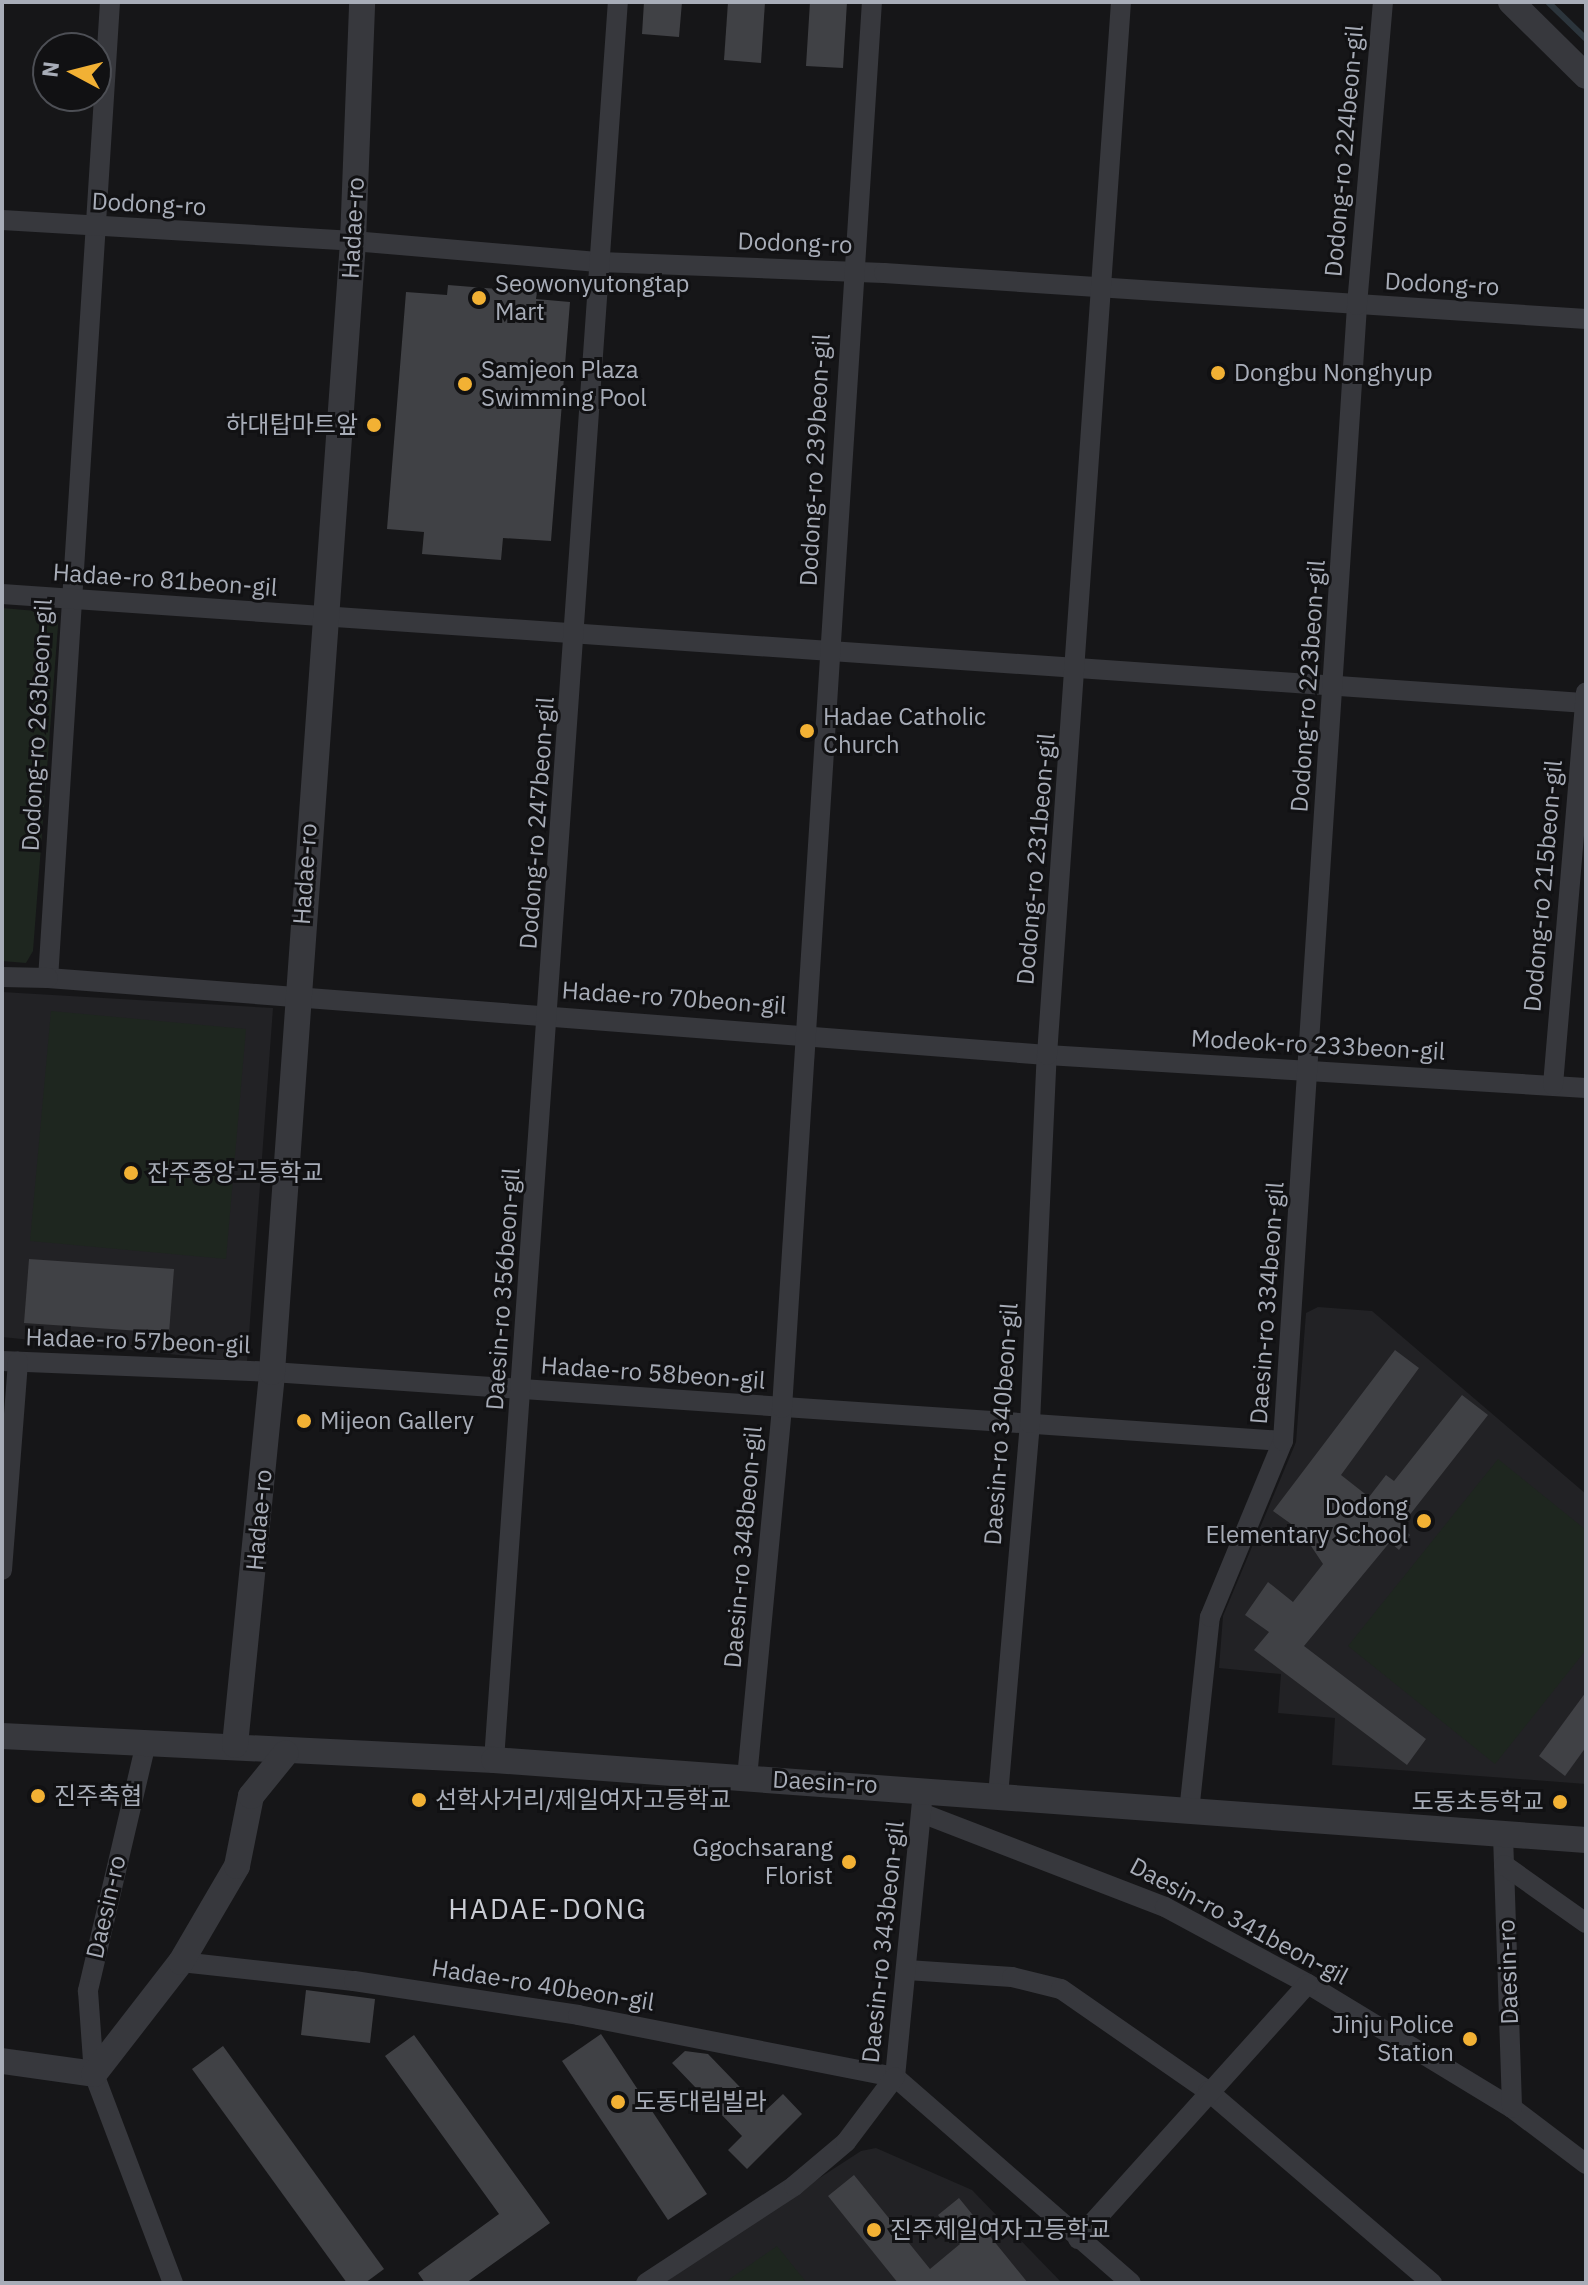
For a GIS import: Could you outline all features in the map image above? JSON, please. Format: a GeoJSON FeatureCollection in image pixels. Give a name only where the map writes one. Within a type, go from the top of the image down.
{"type":"FeatureCollection","features":[{"type":"Feature","properties":{"kind":"street","name":"Dodong-ro 263beon-gil"},"geometry":{"type":"LineString","coordinates":[[48,978],[110,2]]}},
{"type":"Feature","properties":{"kind":"street","name":"Hadae-ro"},"geometry":{"type":"LineString","coordinates":[[235,1745],[272,1372],[296,994],[353,241],[362,2]]}},
{"type":"Feature","properties":{"kind":"street","name":"Dodong-ro 247beon-gil"},"geometry":{"type":"LineString","coordinates":[[548,1014],[577,636],[618,2]]}},
{"type":"Feature","properties":{"kind":"street","name":"Dodong-ro 239beon-gil"},"geometry":{"type":"LineString","coordinates":[[803,1034],[872,2]]}},
{"type":"Feature","properties":{"kind":"street","name":"Dodong-ro 231beon-gil"},"geometry":{"type":"LineString","coordinates":[[1047,1055],[1077,667],[1098,288],[1121,2]]}},
{"type":"Feature","properties":{"kind":"street","name":"Dodong-ro 224beon-gil"},"geometry":{"type":"LineString","coordinates":[[1357,305],[1383,2]]}},
{"type":"Feature","properties":{"kind":"street"},"geometry":{"type":"LineString","coordinates":[[1511,2],[1586,76]]}},
{"type":"Feature","properties":{"kind":"street","name":"Dodong-ro"},"geometry":{"type":"LineString","coordinates":[[2,220],[353,241],[600,262],[852,271],[1586,319]]}},
{"type":"Feature","properties":{"kind":"street","name":"Dodong-ro 223beon-gil"},"geometry":{"type":"LineString","coordinates":[[1310,1071],[1357,305]]}},
{"type":"Feature","properties":{"kind":"street","name":"Hadae-ro 81beon-gil"},"geometry":{"type":"LineString","coordinates":[[2,594],[323,618]]}},
{"type":"Feature","properties":{"kind":"street"},"geometry":{"type":"LineString","coordinates":[[323,618],[1586,703]]}},
{"type":"Feature","properties":{"kind":"street","name":"Dodong-ro 215beon-gil"},"geometry":{"type":"LineString","coordinates":[[1553,1085],[1586,692]]}},
{"type":"Feature","properties":{"kind":"street"},"geometry":{"type":"LineString","coordinates":[[2,977],[296,994]]}},
{"type":"Feature","properties":{"kind":"street","name":"Hadae-ro 70beon-gil"},"geometry":{"type":"LineString","coordinates":[[296,994],[1047,1055]]}},
{"type":"Feature","properties":{"kind":"street","name":"Daesin-ro 356beon-gil"},"geometry":{"type":"LineString","coordinates":[[494,1760],[548,1014]]}},
{"type":"Feature","properties":{"kind":"street","name":"Daesin-ro 348beon-gil"},"geometry":{"type":"LineString","coordinates":[[747,1778],[782,1408],[803,1034]]}},
{"type":"Feature","properties":{"kind":"street","name":"Modeok-ro 233beon-gil"},"geometry":{"type":"LineString","coordinates":[[1047,1055],[1586,1088]]}},
{"type":"Feature","properties":{"kind":"street","name":"Daesin-ro 340beon-gil"},"geometry":{"type":"LineString","coordinates":[[998,1796],[1030,1423],[1047,1055]]}},
{"type":"Feature","properties":{"kind":"street","name":"Daesin-ro 334beon-gil"},"geometry":{"type":"LineString","coordinates":[[1189,1812],[1210,1617],[1283,1441],[1310,1071]]}},
{"type":"Feature","properties":{"kind":"street"},"geometry":{"type":"LineString","coordinates":[[2,1570],[10,1362]]}},
{"type":"Feature","properties":{"kind":"street","name":"Hadae-ro 57beon-gil"},"geometry":{"type":"LineString","coordinates":[[10,1362],[272,1372]]}},
{"type":"Feature","properties":{"kind":"street","name":"Hadae-ro 58beon-gil"},"geometry":{"type":"LineString","coordinates":[[272,1372],[1283,1441]]}},
{"type":"Feature","properties":{"kind":"street","name":"Daesin-ro"},"geometry":{"type":"LineString","coordinates":[[2,1736],[235,1745],[286,1753],[494,1760],[917,1788],[1189,1812],[1586,1840]]}},
{"type":"Feature","properties":{"kind":"street","name":"Daesin-ro"},"geometry":{"type":"LineString","coordinates":[[146,1743],[88,1991],[94,2074],[173,2283]]}},
{"type":"Feature","properties":{"kind":"street"},"geometry":{"type":"LineString","coordinates":[[2,2061],[94,2074],[181,1962],[237,1866],[251,1796],[286,1753]]}},
{"type":"Feature","properties":{"kind":"street","name":"Daesin-ro 343beon-gil"},"geometry":{"type":"LineString","coordinates":[[917,1788],[924,1814],[895,2077],[1131,2283]]}},
{"type":"Feature","properties":{"kind":"street","name":"Daesin-ro 341beon-gil"},"geometry":{"type":"LineString","coordinates":[[924,1814],[1128,1891],[1308,1984],[1512,2108],[1586,2164]]}},
{"type":"Feature","properties":{"kind":"street","name":"Daesin-ro"},"geometry":{"type":"LineString","coordinates":[[1503,1835],[1512,2108]]}},
{"type":"Feature","properties":{"kind":"street"},"geometry":{"type":"LineString","coordinates":[[1504,1865],[1586,1923]]}},
{"type":"Feature","properties":{"kind":"street","name":"Hadae-ro 40beon-gil"},"geometry":{"type":"LineString","coordinates":[[181,1962],[578,2015],[895,2077]]}},
{"type":"Feature","properties":{"kind":"street"},"geometry":{"type":"LineString","coordinates":[[907,1970],[1012,1977],[1061,1989],[1208,2091],[1432,2283]]}},
{"type":"Feature","properties":{"kind":"street"},"geometry":{"type":"LineString","coordinates":[[1078,2239],[1208,2091],[1308,1984]]}},
{"type":"Feature","properties":{"kind":"street"},"geometry":{"type":"LineString","coordinates":[[646,2283],[794,2186],[846,2142],[895,2077]]}},
{"type":"Feature","properties":{"kind":"shaded area"},"geometry":{"type":"Polygon","coordinates":[[[2,608],[59,613],[33,951],[26,963],[2,961],[2,608]]]}},
{"type":"Feature","properties":{"kind":"shaded area","name":"잔주중앙고등학교"},"geometry":{"type":"Polygon","coordinates":[[[2,992],[273,1008],[247,1362],[2,1337],[2,992]]]}},
{"type":"Feature","properties":{"kind":"shaded area"},"geometry":{"type":"Polygon","coordinates":[[[51,1011],[246,1029],[226,1259],[30,1241],[51,1011]]]}},
{"type":"Feature","properties":{"kind":"shaded area","name":"Dodong Elementary School"},"geometry":{"type":"Polygon","coordinates":[[[1318,1307],[1372,1311],[1586,1494],[1586,1784],[1332,1765],[1335,1718],[1278,1713],[1281,1674],[1219,1668],[1223,1616],[1296,1442],[1306,1313],[1318,1307]]]}},
{"type":"Feature","properties":{"kind":"shaded area"},"geometry":{"type":"Polygon","coordinates":[[[1498,1459],[1586,1530],[1586,1650],[1495,1764],[1348,1646],[1498,1459]]]}},
{"type":"Feature","properties":{"kind":"shaded area","name":"진주제일여자고등학교"},"geometry":{"type":"Polygon","coordinates":[[[876,2148],[972,2190],[1062,2283],[658,2283],[861,2151],[876,2148]]]}},
{"type":"Feature","properties":{"kind":"shaded area"},"geometry":{"type":"Polygon","coordinates":[[[777,2246],[807,2283],[724,2283],[777,2246]]]}},
{"type":"Feature","properties":{"kind":"building"},"geometry":{"type":"Polygon","coordinates":[[[644,2],[682,2],[679,37],[642,34],[644,2]]]}},
{"type":"Feature","properties":{"kind":"building"},"geometry":{"type":"Polygon","coordinates":[[[728,2],[765,2],[761,63],[724,60],[728,2]]]}},
{"type":"Feature","properties":{"kind":"building"},"geometry":{"type":"Polygon","coordinates":[[[810,2],[847,2],[843,68],[806,66],[810,2]]]}},
{"type":"Feature","properties":{"kind":"building"},"geometry":{"type":"Polygon","coordinates":[[[448,285],[537,292],[536,299],[570,302],[551,541],[503,538],[501,560],[422,554],[424,532],[387,529],[406,292],[447,295],[448,285]]]}},
{"type":"Feature","properties":{"kind":"building"},"geometry":{"type":"Polygon","coordinates":[[[29,1259],[174,1269],[169,1333],[24,1323],[29,1259]]]}},
{"type":"Feature","properties":{"kind":"building"},"geometry":{"type":"Polygon","coordinates":[[[1395,1350],[1419,1368],[1341,1475],[1369,1497],[1386,1475],[1394,1481],[1462,1395],[1488,1415],[1401,1526],[1410,1535],[1399,1550],[1390,1542],[1304,1646],[1426,1739],[1407,1765],[1254,1650],[1269,1632],[1245,1615],[1268,1582],[1293,1602],[1323,1564],[1301,1531],[1273,1511],[1395,1350]]]}},
{"type":"Feature","properties":{"kind":"building"},"geometry":{"type":"Polygon","coordinates":[[[1586,1692],[1586,1747],[1565,1776],[1539,1756],[1586,1692]]]}},
{"type":"Feature","properties":{"kind":"building"},"geometry":{"type":"Polygon","coordinates":[[[306,1990],[375,1999],[370,2043],[301,2035],[306,1990]]]}},
{"type":"Feature","properties":{"kind":"building","name":"도동대림빌라"},"geometry":{"type":"Polygon","coordinates":[[[601,2034],[707,2194],[668,2220],[562,2061],[601,2034]]]}},
{"type":"Feature","properties":{"kind":"building"},"geometry":{"type":"Polygon","coordinates":[[[414,2035],[550,2223],[466,2283],[425,2283],[418,2273],[499,2214],[385,2056],[414,2035]]]}},
{"type":"Feature","properties":{"kind":"building"},"geometry":{"type":"Polygon","coordinates":[[[223,2046],[384,2269],[365,2283],[347,2283],[192,2069],[223,2046]]]}},
{"type":"Feature","properties":{"kind":"building"},"geometry":{"type":"Polygon","coordinates":[[[685,2051],[708,2054],[764,2112],[783,2094],[802,2114],[747,2169],[728,2150],[742,2136],[672,2063],[685,2051]]]}},
{"type":"Feature","properties":{"kind":"building"},"geometry":{"type":"Polygon","coordinates":[[[854,2175],[930,2269],[960,2244],[938,2215],[959,2198],[1028,2283],[898,2283],[828,2196],[854,2175]]]}},
{"type":"Feature","properties":{"kind":"waterway"},"geometry":{"type":"LineString","coordinates":[[1548,2],[1586,39]]}},
{"type":"Feature","properties":{"kind":"place","name":"Seowonyutongtap Mart"},"geometry":{"type":"Point","coordinates":[479,298]}},
{"type":"Feature","properties":{"kind":"place","name":"Dongbu Nonghyup"},"geometry":{"type":"Point","coordinates":[1218,373]}},
{"type":"Feature","properties":{"kind":"place","name":"Samjeon Plaza Swimming Pool"},"geometry":{"type":"Point","coordinates":[465,384]}},
{"type":"Feature","properties":{"kind":"place","name":"하대탑마트앞"},"geometry":{"type":"Point","coordinates":[374,425]}},
{"type":"Feature","properties":{"kind":"place","name":"Hadae Catholic Church"},"geometry":{"type":"Point","coordinates":[807,731]}},
{"type":"Feature","properties":{"kind":"place","name":"잔주중앙고등학교"},"geometry":{"type":"Point","coordinates":[131,1173]}},
{"type":"Feature","properties":{"kind":"place","name":"Mijeon Gallery"},"geometry":{"type":"Point","coordinates":[304,1421]}},
{"type":"Feature","properties":{"kind":"place","name":"Dodong Elementary School"},"geometry":{"type":"Point","coordinates":[1424,1521]}},
{"type":"Feature","properties":{"kind":"place","name":"진주축협"},"geometry":{"type":"Point","coordinates":[38,1796]}},
{"type":"Feature","properties":{"kind":"place","name":"선학사거리/제일여자고등학교"},"geometry":{"type":"Point","coordinates":[419,1800]}},
{"type":"Feature","properties":{"kind":"place","name":"도동초등학교"},"geometry":{"type":"Point","coordinates":[1560,1802]}},
{"type":"Feature","properties":{"kind":"place","name":"Ggochsarang Florist"},"geometry":{"type":"Point","coordinates":[849,1862]}},
{"type":"Feature","properties":{"kind":"place","name":"Jinju Police Station"},"geometry":{"type":"Point","coordinates":[1470,2039]}},
{"type":"Feature","properties":{"kind":"place","name":"도동대림빌라"},"geometry":{"type":"Point","coordinates":[618,2102]}},
{"type":"Feature","properties":{"kind":"place","name":"진주제일여자고등학교"},"geometry":{"type":"Point","coordinates":[874,2230]}},
{"type":"Feature","properties":{"kind":"district","name":"HADAE-DONG"},"geometry":{"type":"Point","coordinates":[548,1909]}}]}
